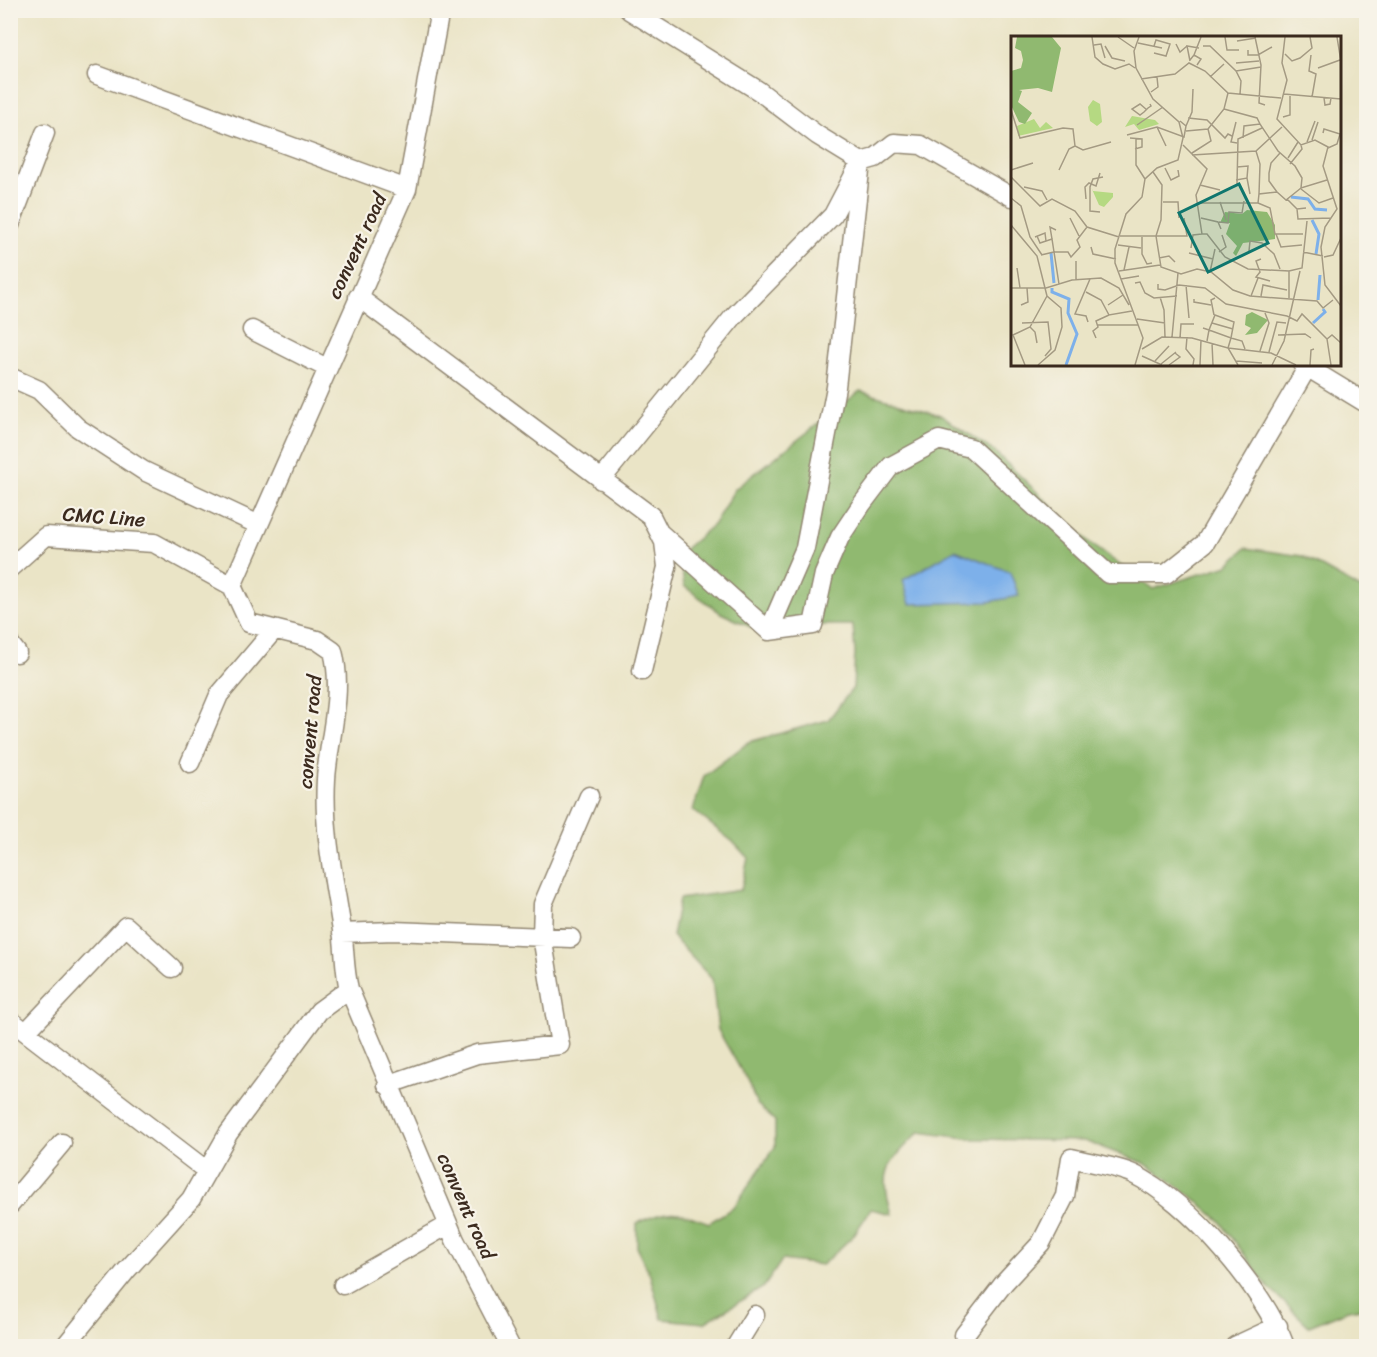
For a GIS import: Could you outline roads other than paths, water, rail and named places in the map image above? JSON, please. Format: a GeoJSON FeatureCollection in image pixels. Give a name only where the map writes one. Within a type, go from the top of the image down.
{"type":"FeatureCollection","features":[{"type":"Feature","properties":{"kind":"street","name":"convent road"},"geometry":{"type":"LineString","coordinates":[[440,10],[407,189],[232,586],[249,623],[317,640],[333,651],[338,668],[337,702],[326,779],[328,851],[342,933],[343,966],[349,989],[387,1084],[448,1225],[510,1347]]}},
{"type":"Feature","properties":{"kind":"street"},"geometry":{"type":"LineString","coordinates":[[629,10],[759,91],[817,135],[861,162]]}},
{"type":"Feature","properties":{"kind":"street"},"geometry":{"type":"LineString","coordinates":[[97,75],[407,189]]}},
{"type":"Feature","properties":{"kind":"street"},"geometry":{"type":"LineString","coordinates":[[10,225],[45,132]]}},
{"type":"Feature","properties":{"kind":"street"},"geometry":{"type":"LineString","coordinates":[[601,480],[734,316],[833,215],[861,162],[875,158],[894,143],[921,145],[1011,196]]}},
{"type":"Feature","properties":{"kind":"street"},"geometry":{"type":"LineString","coordinates":[[769,631],[805,548],[836,387],[861,162]]}},
{"type":"Feature","properties":{"kind":"street"},"geometry":{"type":"LineString","coordinates":[[358,297],[651,516],[664,542],[667,567],[642,671]]}},
{"type":"Feature","properties":{"kind":"street"},"geometry":{"type":"LineString","coordinates":[[252,330],[327,368]]}},
{"type":"Feature","properties":{"kind":"street"},"geometry":{"type":"LineString","coordinates":[[660,533],[769,631],[813,625],[824,574],[840,537],[862,504],[891,466],[939,440],[971,448],[1108,574],[1166,574],[1205,543],[1305,366],[1366,403]]}},
{"type":"Feature","properties":{"kind":"street"},"geometry":{"type":"LineString","coordinates":[[10,377],[39,390],[78,428],[144,471],[260,525]]}},
{"type":"Feature","properties":{"kind":"street","name":"CMC Line"},"geometry":{"type":"LineString","coordinates":[[10,568],[46,536],[154,543],[232,586]]}},
{"type":"Feature","properties":{"kind":"street"},"geometry":{"type":"LineString","coordinates":[[190,763],[219,695],[274,630]]}},
{"type":"Feature","properties":{"kind":"street"},"geometry":{"type":"LineString","coordinates":[[387,1084],[477,1054],[560,1044],[542,936],[543,904],[589,796]]}},
{"type":"Feature","properties":{"kind":"street"},"geometry":{"type":"LineString","coordinates":[[26,1032],[126,926],[172,968]]}},
{"type":"Feature","properties":{"kind":"street"},"geometry":{"type":"LineString","coordinates":[[342,933],[393,931],[571,938]]}},
{"type":"Feature","properties":{"kind":"street"},"geometry":{"type":"LineString","coordinates":[[65,1347],[126,1271],[191,1199],[228,1134],[319,1011],[349,989]]}},
{"type":"Feature","properties":{"kind":"street"},"geometry":{"type":"LineString","coordinates":[[10,1020],[207,1171]]}},
{"type":"Feature","properties":{"kind":"street"},"geometry":{"type":"LineString","coordinates":[[10,1205],[62,1143]]}},
{"type":"Feature","properties":{"kind":"street"},"geometry":{"type":"LineString","coordinates":[[964,1335],[1004,1283],[1041,1243],[1065,1196],[1071,1158],[1131,1173],[1192,1218],[1233,1260],[1278,1326],[1285,1347]]}},
{"type":"Feature","properties":{"kind":"street"},"geometry":{"type":"LineString","coordinates":[[343,1285],[448,1225]]}},
{"type":"Feature","properties":{"kind":"street"},"geometry":{"type":"LineString","coordinates":[[736,1347],[755,1315]]}},
{"type":"Feature","properties":{"kind":"street"},"geometry":{"type":"LineString","coordinates":[[1235,1347],[1278,1326]]}},
{"type":"Feature","properties":{"kind":"water"},"geometry":{"type":"Polygon","coordinates":[[[955,550],[1010,572],[1019,596],[988,602],[910,604],[903,580],[955,550]]]}}]}
